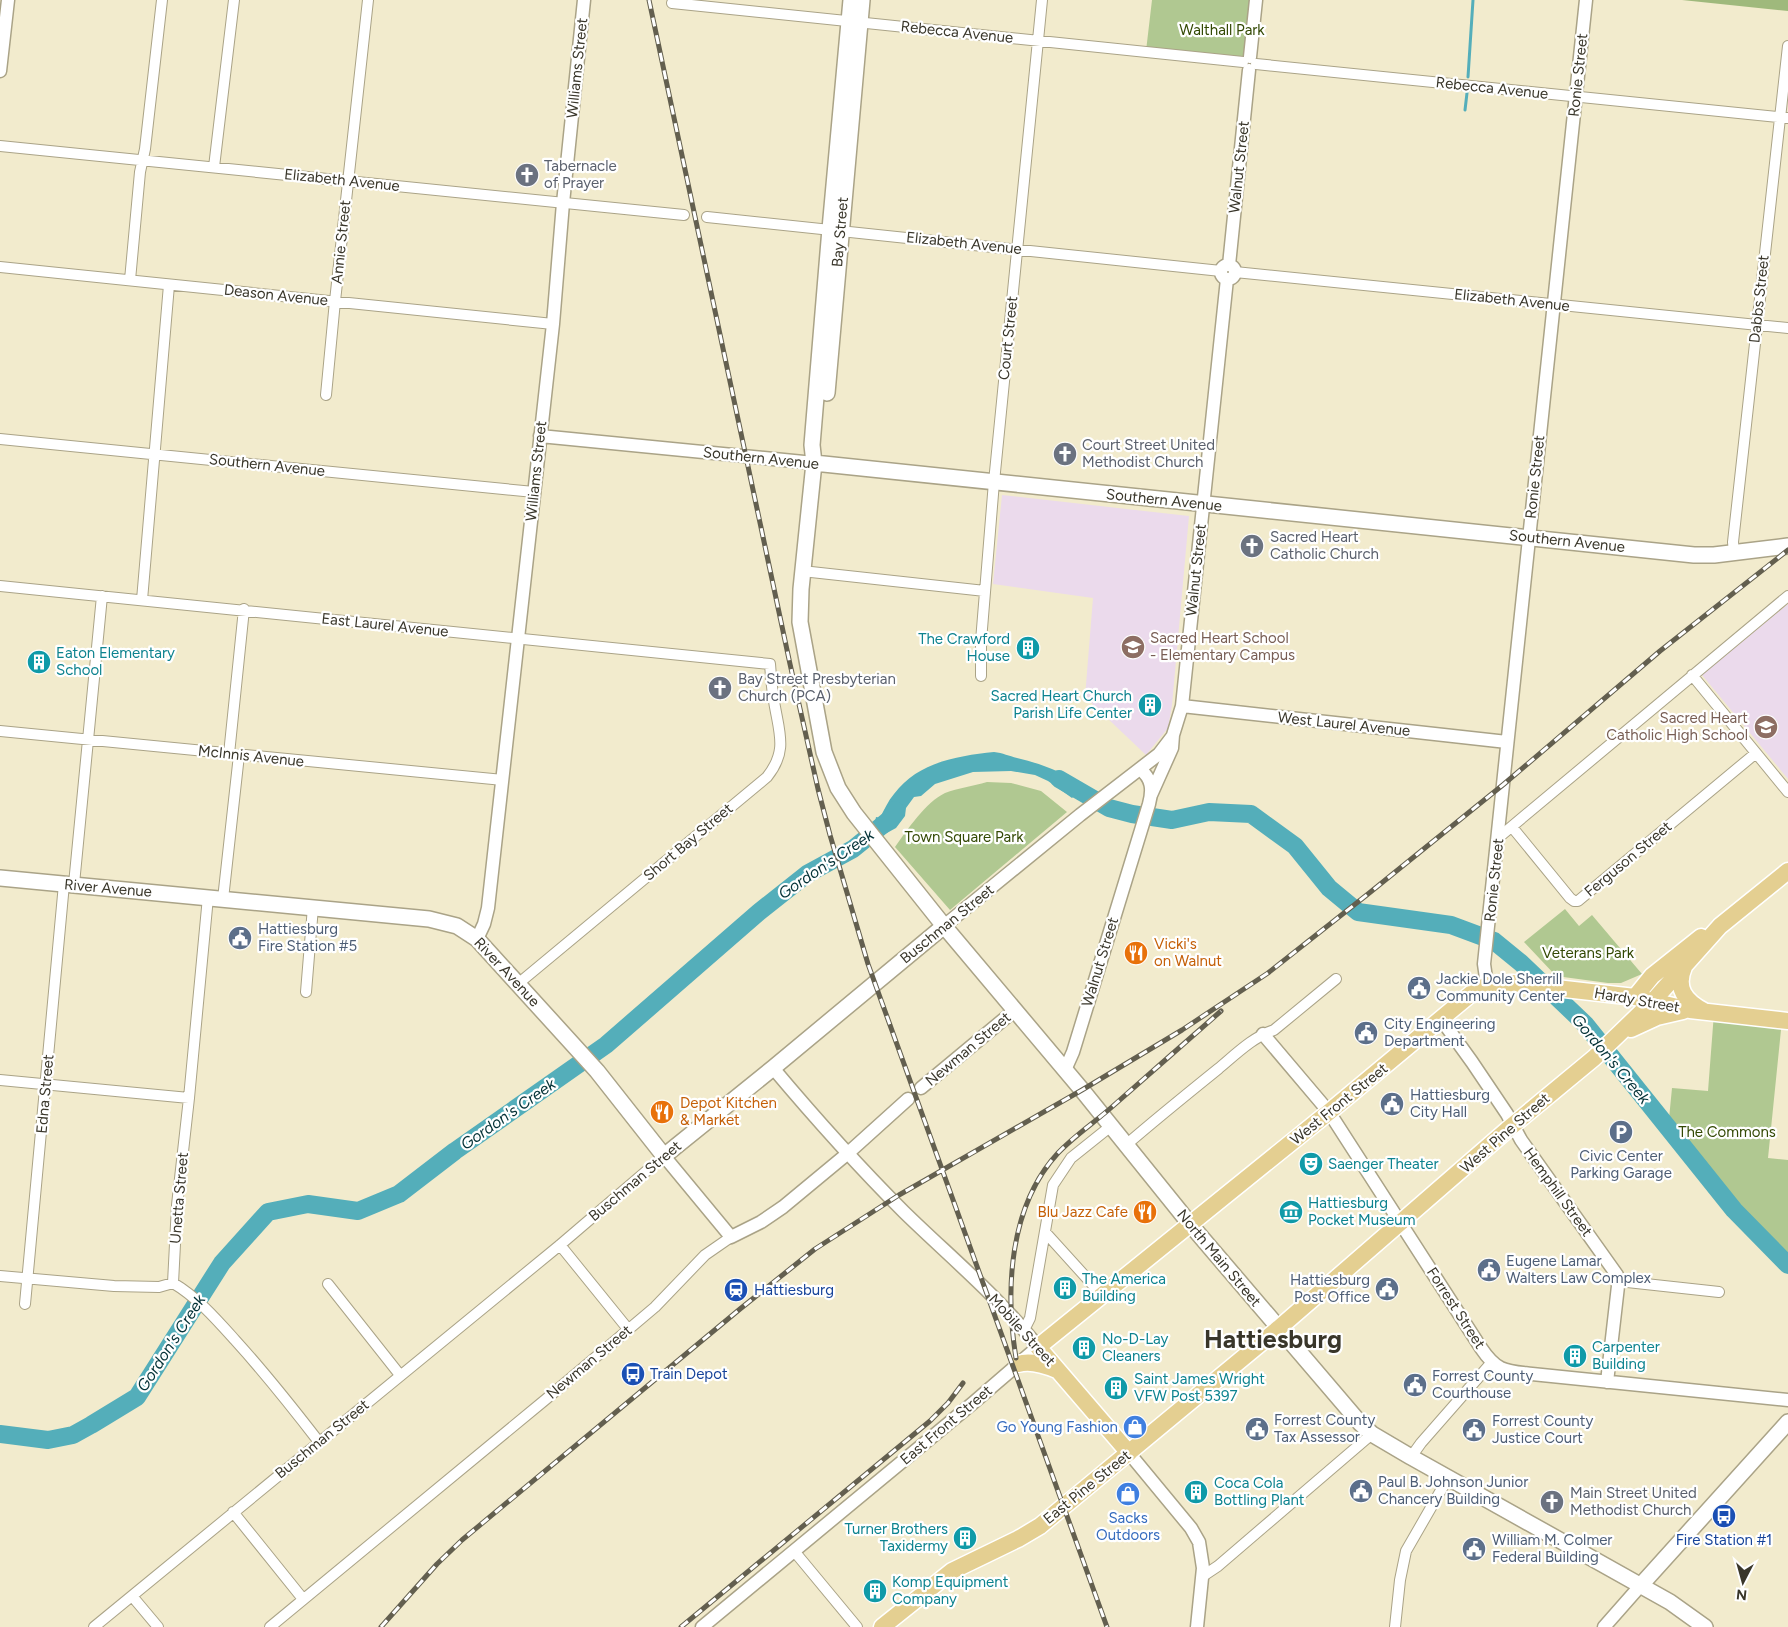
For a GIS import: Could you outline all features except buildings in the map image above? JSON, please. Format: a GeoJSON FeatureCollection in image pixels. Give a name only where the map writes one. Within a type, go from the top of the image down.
{"type":"FeatureCollection","features":[{"type":"Feature","properties":{"kind":"main road","name":"Bay Street"},"geometry":{"type":"LineString","coordinates":[[852,0],[854,22],[835,230],[822,446],[814,463],[802,572],[800,622],[824,752],[838,788],[865,826]]}},
{"type":"Feature","properties":{"kind":"main road","name":"Bay Street"},"geometry":{"type":"LineString","coordinates":[[854,22],[862,0]]}},
{"type":"Feature","properties":{"kind":"main road","name":"Southern Avenue"},"geometry":{"type":"LineString","coordinates":[[814,463],[1694,555],[1714,555],[1788,546]]}},
{"type":"Feature","properties":{"kind":"main road","name":"North Main Street"},"geometry":{"type":"LineString","coordinates":[[865,826],[944,926],[1065,1070],[1190,1224],[1349,1411],[1372,1434],[1641,1585],[1684,1611],[1705,1627]]}},
{"type":"Feature","properties":{"kind":"main road","name":"West Pine Street"},"geometry":{"type":"LineString","coordinates":[[1635,997],[1646,982],[1664,966],[1696,940],[1720,926],[1788,871]]}},
{"type":"Feature","properties":{"kind":"main road","name":"River Avenue"},"geometry":{"type":"LineString","coordinates":[[0,878],[314,907],[443,922],[462,928],[477,939],[597,1071],[664,1156]]}},
{"type":"Feature","properties":{"kind":"main road","name":"Buschman Street"},"geometry":{"type":"LineString","coordinates":[[664,1156],[944,926]]}},
{"type":"Feature","properties":{"kind":"main road","name":"West Pine Street"},"geometry":{"type":"LineString","coordinates":[[1279,1328],[1513,1125],[1594,1058],[1653,1001],[1720,926]]}},
{"type":"Feature","properties":{"kind":"main road"},"geometry":{"type":"LineString","coordinates":[[1684,967],[1680,982],[1684,994],[1696,1006],[1708,1013]]}},
{"type":"Feature","properties":{"kind":"main road","name":"Hardy Street"},"geometry":{"type":"LineString","coordinates":[[1487,985],[1512,983],[1613,994],[1708,1013],[1788,1021]]}},
{"type":"Feature","properties":{"kind":"main road","name":"West Front Street"},"geometry":{"type":"LineString","coordinates":[[1190,1224],[1472,993],[1487,985]]}},
{"type":"Feature","properties":{"kind":"main road"},"geometry":{"type":"LineString","coordinates":[[1613,994],[1626,1008],[1628,1020],[1621,1033]]}},
{"type":"Feature","properties":{"kind":"main road"},"geometry":{"type":"LineString","coordinates":[[1621,1033],[1657,1017],[1690,1010]]}},
{"type":"Feature","properties":{"kind":"main road","name":"East Front Street"},"geometry":{"type":"LineString","coordinates":[[1038,1346],[1190,1224]]}},
{"type":"Feature","properties":{"kind":"main road","name":"East Pine Street"},"geometry":{"type":"LineString","coordinates":[[882,1627],[952,1571],[1018,1539],[1040,1526],[1279,1328]]}},
{"type":"Feature","properties":{"kind":"main road","name":"Mobile Street"},"geometry":{"type":"LineString","coordinates":[[1038,1346],[1129,1453]]}},
{"type":"Feature","properties":{"kind":"main road"},"geometry":{"type":"LineString","coordinates":[[1018,1364],[1036,1364],[1058,1370]]}},
{"type":"Feature","properties":{"kind":"main road"},"geometry":{"type":"LineString","coordinates":[[1641,1585],[1788,1422]]}},
{"type":"Feature","properties":{"kind":"street"},"geometry":{"type":"LineString","coordinates":[[0,71],[8,0]]}},
{"type":"Feature","properties":{"kind":"street"},"geometry":{"type":"LineString","coordinates":[[130,280],[140,172],[162,0]]}},
{"type":"Feature","properties":{"kind":"street"},"geometry":{"type":"LineString","coordinates":[[214,167],[234,0]]}},
{"type":"Feature","properties":{"kind":"street","name":"Annie Street"},"geometry":{"type":"LineString","coordinates":[[326,395],[334,301],[368,0]]}},
{"type":"Feature","properties":{"kind":"street","name":"Williams Street"},"geometry":{"type":"LineString","coordinates":[[477,939],[484,924],[488,908],[503,780],[553,324],[563,203],[584,0]]}},
{"type":"Feature","properties":{"kind":"street","name":"Court Street"},"geometry":{"type":"LineString","coordinates":[[980,676],[981,641],[994,482],[1042,0]]}},
{"type":"Feature","properties":{"kind":"street","name":"Walnut Street"},"geometry":{"type":"LineString","coordinates":[[1065,1070],[1150,799],[1172,748],[1173,735],[1182,706],[1256,0]]}},
{"type":"Feature","properties":{"kind":"street","name":"Ronie Street"},"geometry":{"type":"LineString","coordinates":[[1487,985],[1484,964],[1586,0]]}},
{"type":"Feature","properties":{"kind":"street","name":"Rebecca Avenue"},"geometry":{"type":"LineString","coordinates":[[672,4],[1038,40],[1784,118]]}},
{"type":"Feature","properties":{"kind":"street","name":"Dabbs Street"},"geometry":{"type":"LineString","coordinates":[[1734,553],[1733,542],[1756,325],[1784,118],[1788,46]]}},
{"type":"Feature","properties":{"kind":"street","name":"Elizabeth Avenue"},"geometry":{"type":"LineString","coordinates":[[0,146],[684,214]]}},
{"type":"Feature","properties":{"kind":"street","name":"Elizabeth Avenue"},"geometry":{"type":"LineString","coordinates":[[708,217],[1228,272],[1788,328]]}},
{"type":"Feature","properties":{"kind":"street","name":"Deason Avenue"},"geometry":{"type":"LineString","coordinates":[[0,267],[553,324]]}},
{"type":"Feature","properties":{"kind":"street"},"geometry":{"type":"LineString","coordinates":[[142,600],[169,285]]}},
{"type":"Feature","properties":{"kind":"street","name":"Southern Avenue"},"geometry":{"type":"LineString","coordinates":[[540,436],[814,463]]}},
{"type":"Feature","properties":{"kind":"street","name":"Southern Avenue"},"geometry":{"type":"LineString","coordinates":[[0,439],[534,492]]}},
{"type":"Feature","properties":{"kind":"street"},"geometry":{"type":"LineString","coordinates":[[802,572],[985,591]]}},
{"type":"Feature","properties":{"kind":"street","name":"East Laurel Avenue"},"geometry":{"type":"LineString","coordinates":[[0,586],[244,609],[770,664]]}},
{"type":"Feature","properties":{"kind":"street","name":"Edna Street"},"geometry":{"type":"LineString","coordinates":[[25,1304],[46,1084],[69,884],[89,740],[102,596]]}},
{"type":"Feature","properties":{"kind":"street"},"geometry":{"type":"LineString","coordinates":[[1498,838],[1788,596]]}},
{"type":"Feature","properties":{"kind":"street"},"geometry":{"type":"LineString","coordinates":[[216,898],[234,754],[244,609]]}},
{"type":"Feature","properties":{"kind":"street","name":"Short Bay Street"},"geometry":{"type":"LineString","coordinates":[[518,983],[772,770],[779,757],[781,742],[770,664]]}},
{"type":"Feature","properties":{"kind":"street"},"geometry":{"type":"LineString","coordinates":[[1692,675],[1788,792]]}},
{"type":"Feature","properties":{"kind":"street","name":"West Laurel Avenue"},"geometry":{"type":"LineString","coordinates":[[1182,706],[1507,742]]}},
{"type":"Feature","properties":{"kind":"street","name":"McInnis Avenue"},"geometry":{"type":"LineString","coordinates":[[0,731],[503,780]]}},
{"type":"Feature","properties":{"kind":"street","name":"Buschman Street"},"geometry":{"type":"LineString","coordinates":[[944,926],[1111,790],[1159,754],[1173,735]]}},
{"type":"Feature","properties":{"kind":"street","name":"Ferguson Street"},"geometry":{"type":"LineString","coordinates":[[1512,827],[1570,898],[1578,901],[1756,752]]}},
{"type":"Feature","properties":{"kind":"street"},"geometry":{"type":"LineString","coordinates":[[1140,769],[1149,778],[1152,788],[1150,799]]}},
{"type":"Feature","properties":{"kind":"street","name":"Unetta Street"},"geometry":{"type":"LineString","coordinates":[[177,1285],[176,1205],[216,898]]}},
{"type":"Feature","properties":{"kind":"street"},"geometry":{"type":"LineString","coordinates":[[306,992],[314,907]]}},
{"type":"Feature","properties":{"kind":"street"},"geometry":{"type":"LineString","coordinates":[[1126,1145],[1176,1102],[1263,1034],[1274,1030],[1336,979]]}},
{"type":"Feature","properties":{"kind":"street","name":"Newman Street"},"geometry":{"type":"LineString","coordinates":[[922,1088],[1015,1010]]}},
{"type":"Feature","properties":{"kind":"street","name":"Hemphill Street"},"geometry":{"type":"LineString","coordinates":[[1441,1019],[1472,1062],[1531,1154],[1614,1269],[1618,1281]]}},
{"type":"Feature","properties":{"kind":"street","name":"Forrest Street"},"geometry":{"type":"LineString","coordinates":[[1263,1034],[1329,1112],[1492,1362],[1503,1370],[1788,1400]]}},
{"type":"Feature","properties":{"kind":"street","name":"Mobile Street"},"geometry":{"type":"LineString","coordinates":[[773,1068],[847,1154],[933,1240],[1000,1303],[1038,1346]]}},
{"type":"Feature","properties":{"kind":"street"},"geometry":{"type":"LineString","coordinates":[[0,1080],[189,1098]]}},
{"type":"Feature","properties":{"kind":"street","name":"Newman Street"},"geometry":{"type":"LineString","coordinates":[[270,1627],[545,1400],[666,1296],[705,1255],[731,1237],[770,1217],[847,1154],[908,1099]]}},
{"type":"Feature","properties":{"kind":"street"},"geometry":{"type":"LineString","coordinates":[[1024,1330],[1030,1318],[1051,1188],[1057,1176],[1071,1158],[1110,1126]]}},
{"type":"Feature","properties":{"kind":"street","name":"Buschman Street"},"geometry":{"type":"LineString","coordinates":[[94,1627],[560,1245],[664,1156]]}},
{"type":"Feature","properties":{"kind":"street","name":"River Avenue"},"geometry":{"type":"LineString","coordinates":[[664,1156],[731,1237]]}},
{"type":"Feature","properties":{"kind":"street"},"geometry":{"type":"LineString","coordinates":[[1045,1232],[1102,1295]]}},
{"type":"Feature","properties":{"kind":"street"},"geometry":{"type":"LineString","coordinates":[[560,1245],[628,1329]]}},
{"type":"Feature","properties":{"kind":"street"},"geometry":{"type":"LineString","coordinates":[[0,1276],[114,1286],[159,1287],[177,1285],[218,1321],[319,1442]]}},
{"type":"Feature","properties":{"kind":"street"},"geometry":{"type":"LineString","coordinates":[[1607,1382],[1618,1281],[1719,1292]]}},
{"type":"Feature","properties":{"kind":"street"},"geometry":{"type":"LineString","coordinates":[[328,1284],[400,1375]]}},
{"type":"Feature","properties":{"kind":"street","name":"East Front Street"},"geometry":{"type":"LineString","coordinates":[[702,1627],[1038,1346]]}},
{"type":"Feature","properties":{"kind":"street"},"geometry":{"type":"LineString","coordinates":[[1411,1457],[1420,1443],[1492,1362]]}},
{"type":"Feature","properties":{"kind":"street"},"geometry":{"type":"LineString","coordinates":[[1202,1576],[1218,1566],[1372,1434]]}},
{"type":"Feature","properties":{"kind":"street","name":"Mobile Street"},"geometry":{"type":"LineString","coordinates":[[1129,1453],[1196,1535],[1202,1550],[1202,1576],[1197,1627]]}},
{"type":"Feature","properties":{"kind":"street"},"geometry":{"type":"LineString","coordinates":[[1395,1627],[1400,1580],[1406,1551],[1448,1478]]}},
{"type":"Feature","properties":{"kind":"street"},"geometry":{"type":"LineString","coordinates":[[233,1512],[303,1599]]}},
{"type":"Feature","properties":{"kind":"street"},"geometry":{"type":"LineString","coordinates":[[794,1552],[857,1627]]}},
{"type":"Feature","properties":{"kind":"street"},"geometry":{"type":"LineString","coordinates":[[1604,1627],[1641,1585]]}},
{"type":"Feature","properties":{"kind":"street"},"geometry":{"type":"LineString","coordinates":[[132,1596],[158,1627]]}},
{"type":"Feature","properties":{"kind":"shaded area","name":"Sacred Heart School - Elementary Campus"},"geometry":{"type":"Polygon","coordinates":[[[1002,495],[1189,516],[1172,705],[1168,728],[1146,755],[1085,697],[1093,598],[993,584],[1002,495]]]}},
{"type":"Feature","properties":{"kind":"shaded area","name":"Sacred Heart Catholic High School"},"geometry":{"type":"Polygon","coordinates":[[[1788,604],[1788,779],[1702,675],[1788,604]]]}},
{"type":"Feature","properties":{"kind":"green space","name":"Walthall Park"},"geometry":{"type":"Polygon","coordinates":[[[1152,0],[1256,0],[1244,59],[1146,51],[1152,0]]]}},
{"type":"Feature","properties":{"kind":"green space"},"geometry":{"type":"Polygon","coordinates":[[[1682,0],[1788,0],[1788,11],[1682,0]]]}},
{"type":"Feature","properties":{"kind":"green space","name":"Town Square Park"},"geometry":{"type":"Polygon","coordinates":[[[987,782],[1011,783],[1041,791],[1067,812],[950,910],[895,847],[917,817],[938,797],[950,791],[987,782]]]}},
{"type":"Feature","properties":{"kind":"green space","name":"Veterans Park"},"geometry":{"type":"Polygon","coordinates":[[[1565,909],[1579,926],[1592,915],[1642,974],[1621,983],[1556,976],[1524,942],[1565,909]]]}},
{"type":"Feature","properties":{"kind":"green space","name":"The Commons"},"geometry":{"type":"Polygon","coordinates":[[[1714,1013],[1782,1020],[1768,1158],[1788,1160],[1788,1265],[1734,1210],[1668,1129],[1672,1088],[1708,1091],[1714,1013]]]}},
{"type":"Feature","properties":{"kind":"water"},"geometry":{"type":"Polygon","coordinates":[[[994,752],[1051,769],[1083,787],[1072,798],[1048,781],[1035,775],[1011,771],[973,772],[935,784],[921,796],[914,797],[906,808],[905,816],[896,828],[885,834],[875,822],[876,817],[880,818],[894,794],[915,774],[939,762],[994,752]]]}},
{"type":"Feature","properties":{"kind":"waterway"},"geometry":{"type":"LineString","coordinates":[[1468,77],[1473,0]]}},
{"type":"Feature","properties":{"kind":"waterway"},"geometry":{"type":"LineString","coordinates":[[1465,110],[1467,93]]}},
{"type":"Feature","properties":{"kind":"waterway","name":"Gordon's Creek"},"geometry":{"type":"LineString","coordinates":[[1059,779],[1109,808],[1132,814],[1172,820],[1209,812],[1251,814],[1295,846],[1329,888],[1358,912],[1451,925],[1494,941],[1521,963],[1585,1024],[1734,1210],[1788,1265]]}},
{"type":"Feature","properties":{"kind":"waterway","name":"Gordon's Creek"},"geometry":{"type":"LineString","coordinates":[[0,1434],[48,1440],[73,1435],[137,1397],[222,1263],[268,1212],[308,1204],[358,1211],[399,1194],[455,1151],[606,1045],[759,912],[807,874],[853,849],[890,819],[895,810]]}},
{"type":"Feature","properties":{"kind":"railway"},"geometry":{"type":"LineString","coordinates":[[649,0],[790,664],[830,835],[868,964],[1107,1627]]}},
{"type":"Feature","properties":{"kind":"railway"},"geometry":{"type":"LineString","coordinates":[[381,1627],[437,1564],[462,1540],[815,1249],[899,1195],[1182,1030],[1268,973],[1504,784],[1660,651],[1788,550]]}},
{"type":"Feature","properties":{"kind":"railway"},"geometry":{"type":"LineString","coordinates":[[1016,1358],[1011,1305],[1014,1250],[1020,1223],[1029,1198],[1042,1174],[1058,1153],[1071,1141],[1221,1011]]}},
{"type":"Feature","properties":{"kind":"railway"},"geometry":{"type":"LineString","coordinates":[[681,1627],[930,1421],[948,1403],[963,1383]]}},
{"type":"Feature","properties":{"kind":"place","name":"Tabernacle of Prayer"},"geometry":{"type":"Point","coordinates":[527,175]}},
{"type":"Feature","properties":{"kind":"place","name":"Court Street United Methodist Church"},"geometry":{"type":"Point","coordinates":[1065,454]}},
{"type":"Feature","properties":{"kind":"place","name":"Sacred Heart Catholic Church"},"geometry":{"type":"Point","coordinates":[1252,546]}},
{"type":"Feature","properties":{"kind":"place","name":"Sacred Heart School - Elementary Campus"},"geometry":{"type":"Point","coordinates":[1133,647]}},
{"type":"Feature","properties":{"kind":"place","name":"The Crawford House"},"geometry":{"type":"Point","coordinates":[1028,648]}},
{"type":"Feature","properties":{"kind":"place","name":"Eaton Elementary School"},"geometry":{"type":"Point","coordinates":[39,662]}},
{"type":"Feature","properties":{"kind":"place","name":"Bay Street Presbyterian Church (PCA)"},"geometry":{"type":"Point","coordinates":[720,688]}},
{"type":"Feature","properties":{"kind":"place","name":"Sacred Heart Church Parish Life Center"},"geometry":{"type":"Point","coordinates":[1150,705]}},
{"type":"Feature","properties":{"kind":"place","name":"Sacred Heart Catholic High School"},"geometry":{"type":"Point","coordinates":[1766,727]}},
{"type":"Feature","properties":{"kind":"place","name":"Hattiesburg Fire Station #5"},"geometry":{"type":"Point","coordinates":[240,938]}},
{"type":"Feature","properties":{"kind":"place","name":"Vicki's on Walnut"},"geometry":{"type":"Point","coordinates":[1136,953]}},
{"type":"Feature","properties":{"kind":"place","name":"Jackie Dole Sherrill Community Center"},"geometry":{"type":"Point","coordinates":[1419,988]}},
{"type":"Feature","properties":{"kind":"place","name":"City Engineering Department"},"geometry":{"type":"Point","coordinates":[1366,1033]}},
{"type":"Feature","properties":{"kind":"place","name":"Hattiesburg City Hall"},"geometry":{"type":"Point","coordinates":[1392,1104]}},
{"type":"Feature","properties":{"kind":"place","name":"Depot Kitchen & Market"},"geometry":{"type":"Point","coordinates":[662,1112]}},
{"type":"Feature","properties":{"kind":"place","name":"Civic Center Parking Garage"},"geometry":{"type":"Point","coordinates":[1621,1132]}},
{"type":"Feature","properties":{"kind":"place","name":"Saenger Theater"},"geometry":{"type":"Point","coordinates":[1311,1164]}},
{"type":"Feature","properties":{"kind":"place","name":"Blu Jazz Cafe"},"geometry":{"type":"Point","coordinates":[1145,1212]}},
{"type":"Feature","properties":{"kind":"place","name":"Hattiesburg Pocket Museum"},"geometry":{"type":"Point","coordinates":[1291,1212]}},
{"type":"Feature","properties":{"kind":"place","name":"Eugene Lamar Walters Law Complex"},"geometry":{"type":"Point","coordinates":[1489,1270]}},
{"type":"Feature","properties":{"kind":"place","name":"The America Building"},"geometry":{"type":"Point","coordinates":[1065,1288]}},
{"type":"Feature","properties":{"kind":"place","name":"Hattiesburg Post Office"},"geometry":{"type":"Point","coordinates":[1387,1289]}},
{"type":"Feature","properties":{"kind":"place","name":"Hattiesburg"},"geometry":{"type":"Point","coordinates":[736,1290]}},
{"type":"Feature","properties":{"kind":"place","name":"No-D-Lay Cleaners"},"geometry":{"type":"Point","coordinates":[1084,1348]}},
{"type":"Feature","properties":{"kind":"place","name":"Carpenter Building"},"geometry":{"type":"Point","coordinates":[1575,1356]}},
{"type":"Feature","properties":{"kind":"place","name":"Train Depot"},"geometry":{"type":"Point","coordinates":[633,1374]}},
{"type":"Feature","properties":{"kind":"place","name":"Forrest County Courthouse"},"geometry":{"type":"Point","coordinates":[1415,1385]}},
{"type":"Feature","properties":{"kind":"place","name":"Saint James Wright VFW Post 5397"},"geometry":{"type":"Point","coordinates":[1116,1388]}},
{"type":"Feature","properties":{"kind":"place","name":"Go Young Fashion"},"geometry":{"type":"Point","coordinates":[1135,1427]}},
{"type":"Feature","properties":{"kind":"place","name":"Forrest County Tax Assessor"},"geometry":{"type":"Point","coordinates":[1257,1429]}},
{"type":"Feature","properties":{"kind":"place","name":"Forrest County Justice Court"},"geometry":{"type":"Point","coordinates":[1474,1430]}},
{"type":"Feature","properties":{"kind":"place","name":"Paul B. Johnson Junior Chancery Building"},"geometry":{"type":"Point","coordinates":[1361,1491]}},
{"type":"Feature","properties":{"kind":"place","name":"Coca Cola Bottling Plant"},"geometry":{"type":"Point","coordinates":[1196,1492]}},
{"type":"Feature","properties":{"kind":"place","name":"Sacks Outdoors"},"geometry":{"type":"Point","coordinates":[1128,1494]}},
{"type":"Feature","properties":{"kind":"place","name":"Main Street United Methodist Church"},"geometry":{"type":"Point","coordinates":[1552,1502]}},
{"type":"Feature","properties":{"kind":"place","name":"Fire Station #1"},"geometry":{"type":"Point","coordinates":[1724,1516]}},
{"type":"Feature","properties":{"kind":"place","name":"Turner Brothers Taxidermy"},"geometry":{"type":"Point","coordinates":[965,1538]}},
{"type":"Feature","properties":{"kind":"place","name":"William M. Colmer Federal Building"},"geometry":{"type":"Point","coordinates":[1474,1549]}},
{"type":"Feature","properties":{"kind":"place","name":"Komp Equipment Company"},"geometry":{"type":"Point","coordinates":[875,1591]}},
{"type":"Feature","properties":{"kind":"district","name":"Hattiesburg"},"geometry":{"type":"Point","coordinates":[1273,1339]}}]}
